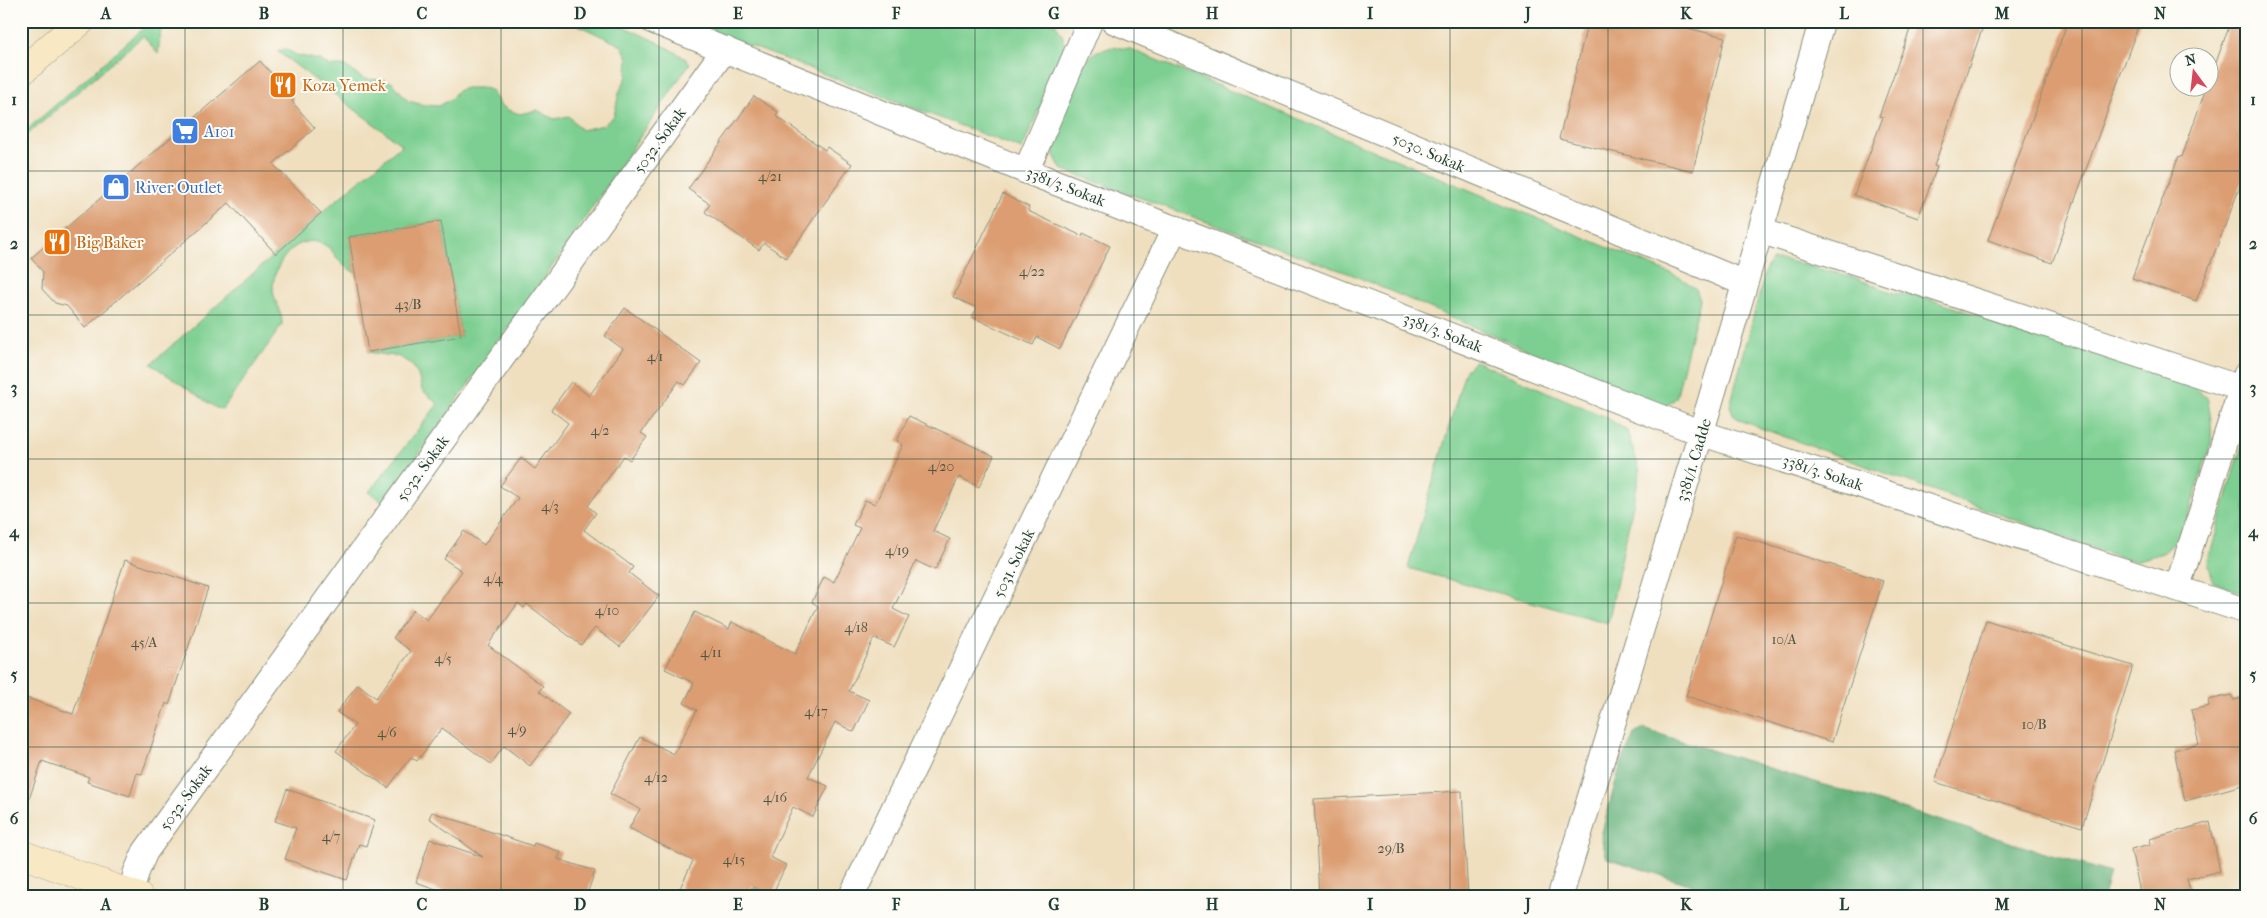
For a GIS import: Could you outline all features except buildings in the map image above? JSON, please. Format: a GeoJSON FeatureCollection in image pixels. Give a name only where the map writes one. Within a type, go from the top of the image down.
{"type":"FeatureCollection","features":[{"type":"Feature","properties":{"kind":"main road"},"geometry":{"type":"LineString","coordinates":[[21,72],[81,21]]}},
{"type":"Feature","properties":{"kind":"main road"},"geometry":{"type":"LineString","coordinates":[[21,854],[135,895]]}},
{"type":"Feature","properties":{"kind":"street","name":"3381/3. Sokak"},"geometry":{"type":"LineString","coordinates":[[653,21],[1026,171],[1701,433],[2246,610]]}},
{"type":"Feature","properties":{"kind":"street"},"geometry":{"type":"LineString","coordinates":[[1026,171],[1090,21]]}},
{"type":"Feature","properties":{"kind":"street","name":"5030. Sokak"},"geometry":{"type":"LineString","coordinates":[[1114,21],[1744,283]]}},
{"type":"Feature","properties":{"kind":"street","name":"3381/1. Cadde"},"geometry":{"type":"LineString","coordinates":[[1560,897],[1701,433],[1822,21]]}},
{"type":"Feature","properties":{"kind":"street","name":"5032. Sokak"},"geometry":{"type":"LineString","coordinates":[[135,895],[136,873],[145,852],[725,49]]}},
{"type":"Feature","properties":{"kind":"street","name":"5031. Sokak"},"geometry":{"type":"LineString","coordinates":[[851,897],[1175,228]]}},
{"type":"Feature","properties":{"kind":"street"},"geometry":{"type":"LineString","coordinates":[[1761,231],[2244,384],[2177,588]]}},
{"type":"Feature","properties":{"kind":"green space"},"geometry":{"type":"Polygon","coordinates":[[[152,21],[162,21],[158,54],[143,36],[21,140],[21,135],[152,21]]]}},
{"type":"Feature","properties":{"kind":"green space"},"geometry":{"type":"Polygon","coordinates":[[[570,21],[606,21],[613,23],[663,45],[690,63],[556,261],[384,503],[369,492],[438,404],[422,390],[418,375],[412,365],[400,357],[368,352],[461,336],[441,221],[349,237],[355,273],[342,264],[323,244],[313,241],[304,242],[288,252],[277,269],[273,288],[282,325],[223,409],[216,408],[151,364],[321,213],[402,145],[277,51],[286,49],[296,55],[319,60],[331,66],[345,66],[364,79],[384,80],[393,83],[408,101],[424,105],[439,106],[451,99],[457,91],[466,88],[485,88],[492,91],[500,105],[510,111],[520,114],[537,110],[554,119],[569,116],[581,130],[604,125],[614,116],[619,93],[627,76],[628,58],[622,46],[570,21]]]}},
{"type":"Feature","properties":{"kind":"green space"},"geometry":{"type":"Polygon","coordinates":[[[684,21],[1054,21],[1063,37],[1064,51],[1022,149],[684,21]]]}},
{"type":"Feature","properties":{"kind":"green space"},"geometry":{"type":"Polygon","coordinates":[[[1112,47],[1130,49],[1681,278],[1696,289],[1700,300],[1676,398],[1669,404],[1660,407],[1353,275],[1061,169],[1053,153],[1073,85],[1086,61],[1094,53],[1112,47]]]}},
{"type":"Feature","properties":{"kind":"green space"},"geometry":{"type":"Polygon","coordinates":[[[1772,260],[1784,260],[1856,278],[1894,293],[1926,298],[2193,387],[2207,397],[2211,420],[2211,443],[2182,536],[2163,553],[2135,561],[2104,552],[1744,422],[1734,416],[1730,406],[1766,268],[1772,260]]]}},
{"type":"Feature","properties":{"kind":"green space"},"geometry":{"type":"Polygon","coordinates":[[[1475,361],[1606,417],[1627,431],[1640,471],[1608,623],[1408,568],[1465,371],[1475,361]]]}},
{"type":"Feature","properties":{"kind":"green space"},"geometry":{"type":"Polygon","coordinates":[[[2246,432],[2246,594],[2213,582],[2208,561],[2246,432]]]}},
{"type":"Feature","properties":{"kind":"green space"},"geometry":{"type":"Polygon","coordinates":[[[1643,729],[2110,873],[2103,897],[1729,897],[1607,858],[1601,837],[1619,770],[1634,734],[1643,729]]]}},
{"type":"Feature","properties":{"kind":"place","name":"Koza Yemek"},"geometry":{"type":"Point","coordinates":[283,85]}},
{"type":"Feature","properties":{"kind":"place","name":"A101"},"geometry":{"type":"Point","coordinates":[185,131]}},
{"type":"Feature","properties":{"kind":"place","name":"River Outlet"},"geometry":{"type":"Point","coordinates":[116,187]}},
{"type":"Feature","properties":{"kind":"place","name":"Big Baker"},"geometry":{"type":"Point","coordinates":[57,242]}}]}
